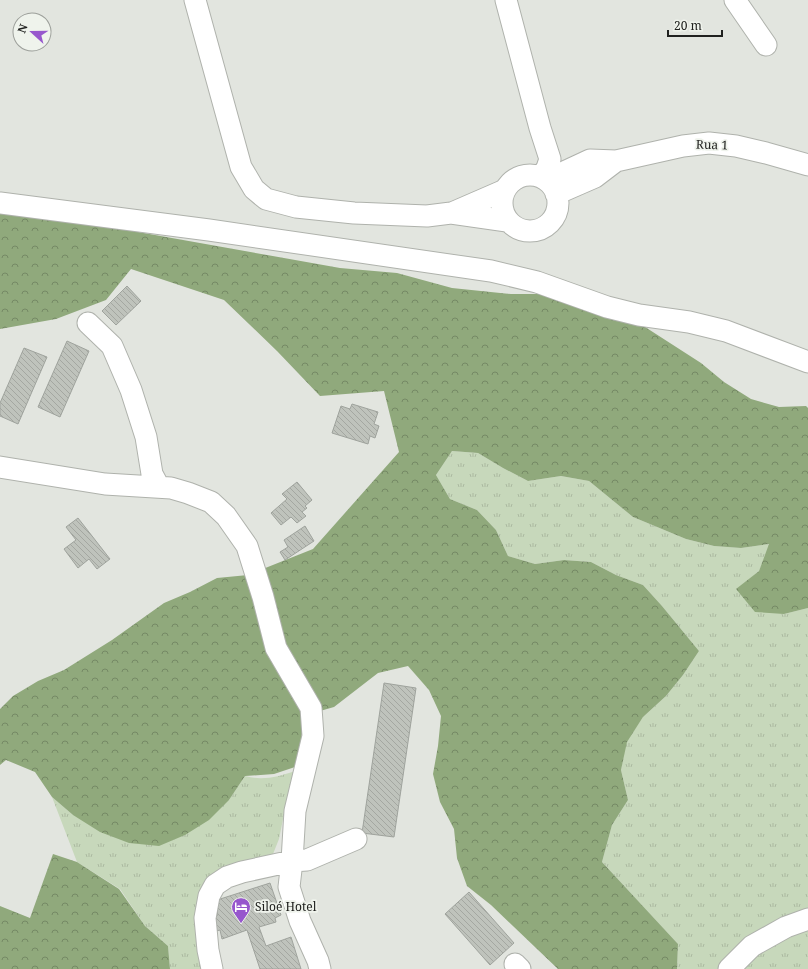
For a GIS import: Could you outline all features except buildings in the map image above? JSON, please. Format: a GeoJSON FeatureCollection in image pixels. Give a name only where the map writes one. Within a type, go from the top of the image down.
{"type":"FeatureCollection","features":[{"type":"Feature","properties":{"kind":"street"},"geometry":{"type":"LineString","coordinates":[[195,0],[241,167],[254,188],[266,200],[296,207],[354,213],[427,216],[452,213],[507,221]]}},
{"type":"Feature","properties":{"kind":"street"},"geometry":{"type":"LineString","coordinates":[[506,0],[540,128],[550,158],[547,168],[548,184]]}},
{"type":"Feature","properties":{"kind":"street"},"geometry":{"type":"LineString","coordinates":[[735,0],[766,45]]}},
{"type":"Feature","properties":{"kind":"street","name":"Rua 1"},"geometry":{"type":"LineString","coordinates":[[548,184],[595,177],[616,161],[683,146],[709,143],[766,152],[808,165]]}},
{"type":"Feature","properties":{"kind":"street"},"geometry":{"type":"LineString","coordinates":[[532,175],[548,184],[558,198],[558,208],[555,217],[550,224],[542,230],[533,232],[523,232],[514,228],[507,221],[503,213],[501,203],[508,185],[514,179],[532,175]]}},
{"type":"Feature","properties":{"kind":"street"},"geometry":{"type":"LineString","coordinates":[[452,213],[505,190]]}},
{"type":"Feature","properties":{"kind":"street"},"geometry":{"type":"LineString","coordinates":[[0,203],[209,230],[491,270],[537,282],[607,307],[639,315],[689,322],[726,331],[808,362]]}},
{"type":"Feature","properties":{"kind":"street"},"geometry":{"type":"LineString","coordinates":[[88,323],[112,346],[131,390],[144,430],[152,474],[159,487]]}},
{"type":"Feature","properties":{"kind":"street"},"geometry":{"type":"LineString","coordinates":[[0,467],[105,484],[171,488],[211,502],[226,516],[247,546],[264,597],[276,648],[311,708],[313,736],[295,811],[289,887],[300,921],[318,961],[320,969]]}},
{"type":"Feature","properties":{"kind":"street"},"geometry":{"type":"LineString","coordinates":[[212,969],[204,918],[209,896],[215,885],[227,877],[292,861],[308,860],[356,839]]}},
{"type":"Feature","properties":{"kind":"street"},"geometry":{"type":"LineString","coordinates":[[729,969],[752,946],[786,927],[808,919]]}},
{"type":"Feature","properties":{"kind":"green space"},"geometry":{"type":"Polygon","coordinates":[[[26,212],[340,268],[397,273],[452,288],[511,294],[572,294],[628,316],[701,363],[724,382],[751,399],[779,407],[806,406],[808,408],[808,608],[784,614],[755,612],[736,589],[759,571],[769,544],[741,548],[714,546],[686,539],[633,517],[589,481],[561,476],[528,481],[478,453],[452,451],[436,475],[450,499],[477,510],[496,530],[508,556],[535,564],[564,560],[591,562],[616,575],[643,585],[699,651],[683,675],[666,696],[643,717],[627,742],[621,770],[628,800],[612,825],[602,862],[678,944],[677,969],[558,969],[491,905],[467,886],[457,858],[454,829],[440,802],[433,774],[441,716],[429,690],[408,666],[378,673],[334,707],[306,715],[295,767],[274,774],[245,776],[229,800],[209,820],[185,835],[159,846],[129,843],[100,832],[73,815],[52,797],[35,772],[6,760],[0,765],[0,709],[13,696],[38,681],[64,670],[112,640],[164,603],[217,578],[248,575],[313,549],[399,452],[384,391],[320,396],[277,351],[224,300],[131,269],[106,300],[56,319],[0,329],[0,213],[26,212]]]}},
{"type":"Feature","properties":{"kind":"green space"},"geometry":{"type":"Polygon","coordinates":[[[452,451],[478,453],[528,481],[561,476],[589,481],[633,517],[686,539],[714,546],[741,548],[770,544],[759,571],[737,589],[784,614],[808,608],[808,969],[677,969],[678,944],[602,862],[612,825],[628,800],[621,770],[626,742],[643,717],[666,696],[683,675],[699,651],[643,585],[616,575],[591,562],[564,560],[535,564],[508,556],[496,530],[477,510],[450,499],[436,475],[452,451]]]}},
{"type":"Feature","properties":{"kind":"green space"},"geometry":{"type":"Polygon","coordinates":[[[295,771],[279,839],[273,854],[237,863],[219,870],[200,892],[203,969],[170,969],[168,946],[145,926],[120,889],[77,862],[52,797],[73,815],[229,800],[245,776],[270,778],[295,771]]]}},
{"type":"Feature","properties":{"kind":"green space"},"geometry":{"type":"Polygon","coordinates":[[[53,854],[77,862],[119,889],[145,926],[168,946],[170,969],[0,969],[0,906],[30,918],[53,854]]]}},
{"type":"Feature","properties":{"kind":"place","name":"Siloé Hotel"},"geometry":{"type":"Point","coordinates":[241,924]}}]}
